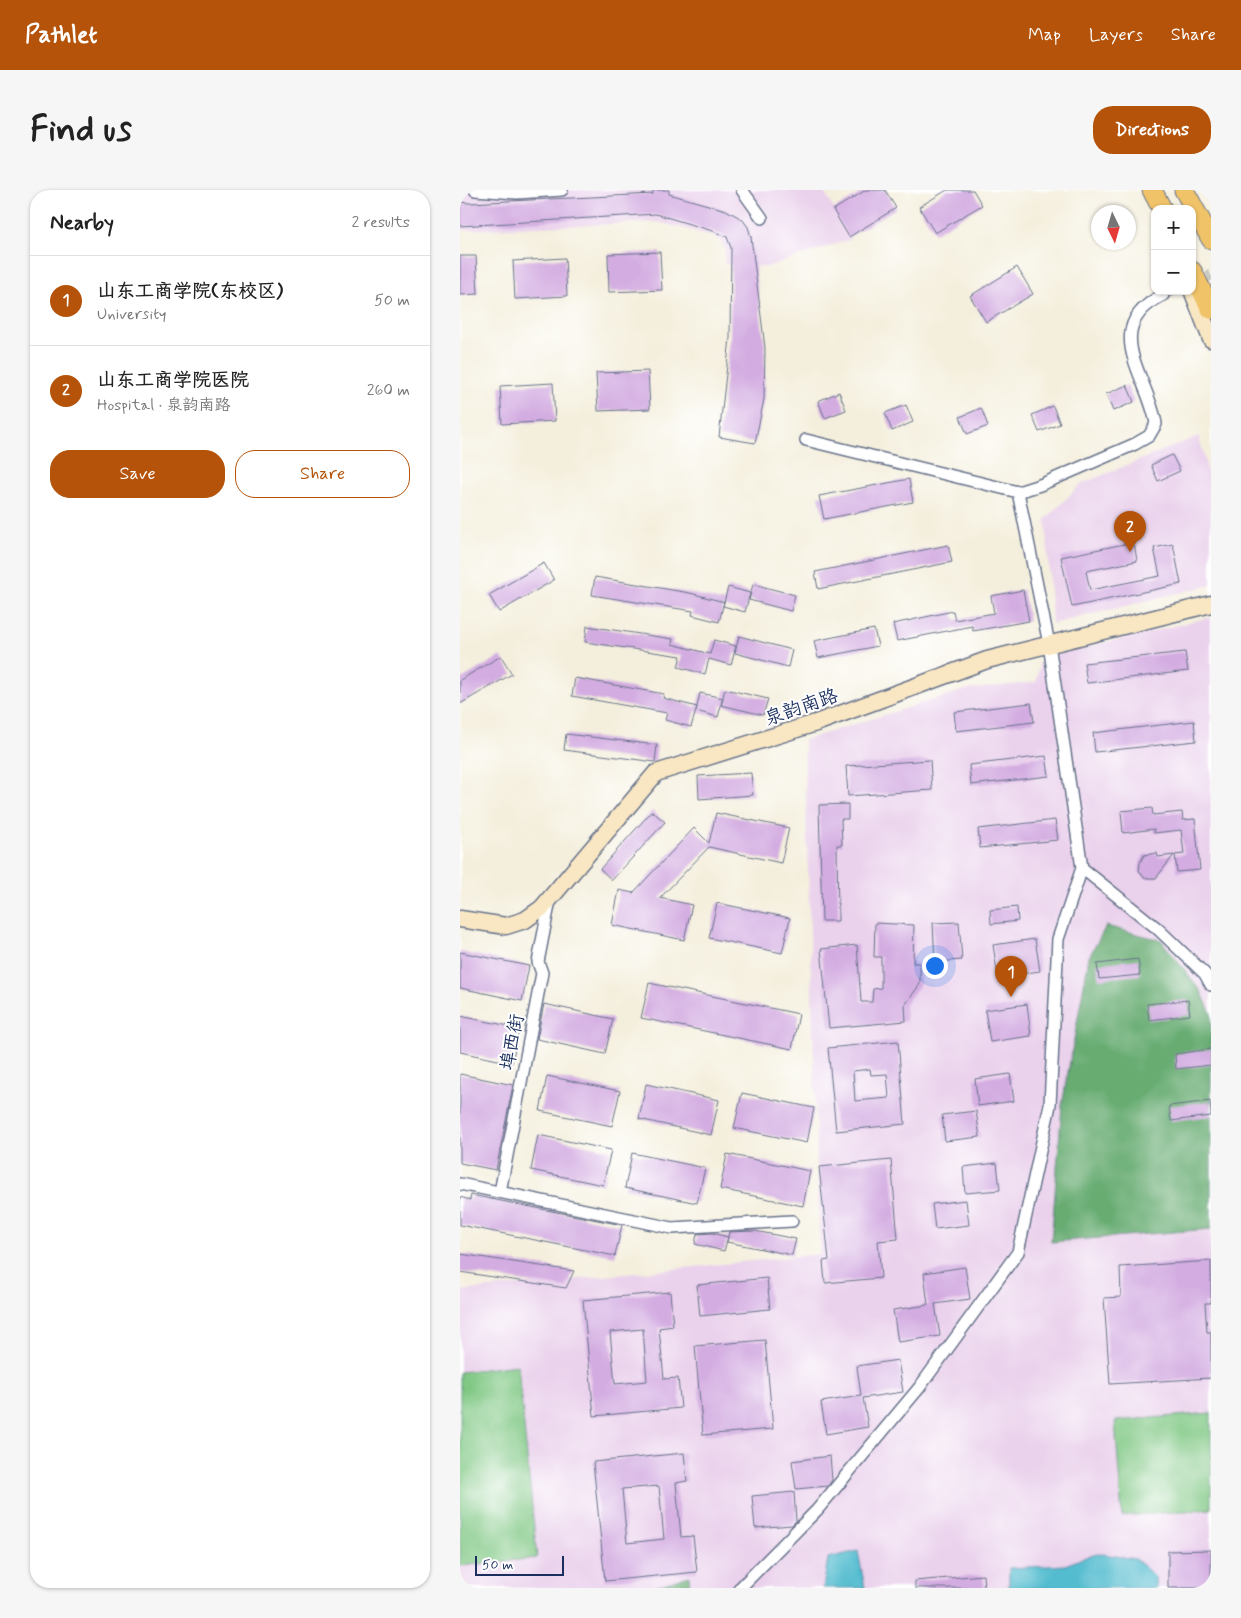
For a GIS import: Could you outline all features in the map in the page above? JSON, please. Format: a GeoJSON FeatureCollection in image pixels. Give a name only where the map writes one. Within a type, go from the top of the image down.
{"type":"FeatureCollection","features":[{"type":"Feature","properties":{"kind":"main road"},"geometry":{"type":"LineString","coordinates":[[1184,190],[1211,239]]}},
{"type":"Feature","properties":{"kind":"main road"},"geometry":{"type":"LineString","coordinates":[[1196,278],[1211,309]]}},
{"type":"Feature","properties":{"kind":"street"},"geometry":{"type":"LineString","coordinates":[[475,190],[517,193],[562,190]]}},
{"type":"Feature","properties":{"kind":"street"},"geometry":{"type":"LineString","coordinates":[[742,190],[762,218]]}},
{"type":"Feature","properties":{"kind":"street"},"geometry":{"type":"LineString","coordinates":[[806,440],[1018,492],[1040,485],[1135,444],[1148,436],[1156,424],[1129,340],[1132,325],[1142,311],[1152,301],[1163,295]]}},
{"type":"Feature","properties":{"kind":"street"},"geometry":{"type":"LineString","coordinates":[[1194,295],[1211,339]]}},
{"type":"Feature","properties":{"kind":"street"},"geometry":{"type":"LineString","coordinates":[[740,1588],[817,1510],[862,1457],[919,1388],[1018,1252],[1050,1105],[1058,939],[1082,868],[1050,644],[1018,492]]}},
{"type":"Feature","properties":{"kind":"street","name":"泉韵南路"},"geometry":{"type":"LineString","coordinates":[[460,919],[506,926],[525,920],[542,908],[656,773],[816,724],[987,660],[1211,604]]}},
{"type":"Feature","properties":{"kind":"street"},"geometry":{"type":"LineString","coordinates":[[1082,868],[1158,929],[1205,974],[1211,985]]}},
{"type":"Feature","properties":{"kind":"street","name":"埠西街"},"geometry":{"type":"LineString","coordinates":[[500,1192],[542,973],[538,962],[550,899]]}},
{"type":"Feature","properties":{"kind":"street"},"geometry":{"type":"LineString","coordinates":[[460,1184],[672,1228],[792,1221]]}},
{"type":"Feature","properties":{"kind":"shaded area"},"geometry":{"type":"Polygon","coordinates":[[[460,190],[823,190],[851,239],[767,267],[725,264],[725,248],[719,239],[659,222],[460,230],[460,190]]]}},
{"type":"Feature","properties":{"kind":"shaded area"},"geometry":{"type":"Polygon","coordinates":[[[1199,436],[1211,487],[1211,585],[1052,624],[1046,519],[1081,484],[1199,436]]]}},
{"type":"Feature","properties":{"kind":"shaded area"},"geometry":{"type":"Polygon","coordinates":[[[1211,617],[1211,1588],[460,1588],[460,1291],[820,1254],[804,740],[965,690],[1036,682],[1041,658],[1211,617]]]}},
{"type":"Feature","properties":{"kind":"green space"},"geometry":{"type":"Polygon","coordinates":[[[1106,926],[1161,940],[1201,991],[1211,1013],[1211,1229],[1051,1242],[1062,1105],[1089,957],[1106,926]]]}},
{"type":"Feature","properties":{"kind":"green space"},"geometry":{"type":"Polygon","coordinates":[[[518,1365],[537,1558],[460,1566],[460,1372],[518,1365]]]}},
{"type":"Feature","properties":{"kind":"green space"},"geometry":{"type":"Polygon","coordinates":[[[1211,1413],[1211,1509],[1122,1516],[1115,1421],[1211,1413]]]}},
{"type":"Feature","properties":{"kind":"green space"},"geometry":{"type":"Polygon","coordinates":[[[689,1576],[690,1588],[650,1588],[689,1576]]]}},
{"type":"Feature","properties":{"kind":"water"},"geometry":{"type":"Polygon","coordinates":[[[858,1551],[865,1588],[823,1588],[828,1558],[858,1551]]]}},
{"type":"Feature","properties":{"kind":"water"},"geometry":{"type":"Polygon","coordinates":[[[1096,1553],[1136,1559],[1155,1577],[1156,1588],[1009,1588],[1009,1568],[1065,1565],[1096,1553]]]}},
{"type":"Feature","properties":{"kind":"building"},"geometry":{"type":"Polygon","coordinates":[[[653,190],[669,190],[669,194],[726,210],[742,219],[748,227],[751,237],[765,348],[764,399],[755,443],[719,437],[730,338],[731,248],[727,237],[656,214],[460,226],[460,202],[653,194],[653,190]]]}},
{"type":"Feature","properties":{"kind":"building"},"geometry":{"type":"Polygon","coordinates":[[[866,190],[885,190],[896,208],[849,237],[833,210],[866,190]]]}},
{"type":"Feature","properties":{"kind":"building"},"geometry":{"type":"Polygon","coordinates":[[[947,190],[973,190],[982,205],[935,233],[919,207],[947,190]]]}},
{"type":"Feature","properties":{"kind":"building"},"geometry":{"type":"Polygon","coordinates":[[[660,252],[662,290],[609,292],[608,254],[660,252]]]}},
{"type":"Feature","properties":{"kind":"building"},"geometry":{"type":"Polygon","coordinates":[[[460,256],[476,256],[478,294],[460,295],[460,256]]]}},
{"type":"Feature","properties":{"kind":"building"},"geometry":{"type":"Polygon","coordinates":[[[565,258],[567,296],[515,299],[513,261],[565,258]]]}},
{"type":"Feature","properties":{"kind":"building"},"geometry":{"type":"Polygon","coordinates":[[[1017,267],[1033,294],[986,322],[970,296],[1017,267]]]}},
{"type":"Feature","properties":{"kind":"building"},"geometry":{"type":"Polygon","coordinates":[[[648,371],[650,409],[598,411],[596,373],[648,371]]]}},
{"type":"Feature","properties":{"kind":"building"},"geometry":{"type":"Polygon","coordinates":[[[553,383],[555,421],[502,424],[500,386],[553,383]]]}},
{"type":"Feature","properties":{"kind":"building"},"geometry":{"type":"Polygon","coordinates":[[[1127,385],[1134,402],[1113,411],[1106,394],[1127,385]]]}},
{"type":"Feature","properties":{"kind":"building"},"geometry":{"type":"Polygon","coordinates":[[[839,392],[846,410],[825,418],[818,401],[839,392]]]}},
{"type":"Feature","properties":{"kind":"building"},"geometry":{"type":"Polygon","coordinates":[[[906,405],[913,422],[892,431],[885,413],[906,405]]]}},
{"type":"Feature","properties":{"kind":"building"},"geometry":{"type":"Polygon","coordinates":[[[1053,406],[1060,424],[1039,432],[1032,415],[1053,406]]]}},
{"type":"Feature","properties":{"kind":"building"},"geometry":{"type":"Polygon","coordinates":[[[981,408],[988,426],[967,434],[960,417],[981,408]]]}},
{"type":"Feature","properties":{"kind":"building"},"geometry":{"type":"Polygon","coordinates":[[[1172,455],[1180,471],[1158,481],[1151,465],[1172,455]]]}},
{"type":"Feature","properties":{"kind":"building"},"geometry":{"type":"Polygon","coordinates":[[[909,479],[913,502],[824,519],[819,496],[909,479]]]}},
{"type":"Feature","properties":{"kind":"building"},"geometry":{"type":"Polygon","coordinates":[[[1134,542],[1137,561],[1086,571],[1090,590],[1160,576],[1154,548],[1173,544],[1181,584],[1072,607],[1061,557],[1134,542]]]}},
{"type":"Feature","properties":{"kind":"building"},"geometry":{"type":"Polygon","coordinates":[[[948,545],[952,562],[818,589],[815,572],[948,545]]]}},
{"type":"Feature","properties":{"kind":"building"},"geometry":{"type":"Polygon","coordinates":[[[544,563],[554,580],[499,612],[489,595],[544,563]]]}},
{"type":"Feature","properties":{"kind":"building"},"geometry":{"type":"Polygon","coordinates":[[[595,577],[690,593],[724,602],[719,622],[692,615],[693,611],[592,595],[595,577]]]}},
{"type":"Feature","properties":{"kind":"building"},"geometry":{"type":"Polygon","coordinates":[[[753,584],[795,595],[791,611],[749,600],[753,584]]]}},
{"type":"Feature","properties":{"kind":"building"},"geometry":{"type":"Polygon","coordinates":[[[728,587],[750,593],[745,612],[723,606],[728,587]]]}},
{"type":"Feature","properties":{"kind":"building"},"geometry":{"type":"Polygon","coordinates":[[[1023,590],[1029,621],[973,631],[972,626],[897,641],[893,624],[953,611],[955,620],[994,613],[991,596],[1023,590]]]}},
{"type":"Feature","properties":{"kind":"building"},"geometry":{"type":"Polygon","coordinates":[[[587,626],[673,639],[672,644],[710,654],[714,640],[736,646],[731,665],[709,659],[705,674],[678,667],[681,656],[585,642],[587,626]]]}},
{"type":"Feature","properties":{"kind":"building"},"geometry":{"type":"Polygon","coordinates":[[[874,629],[878,646],[818,658],[814,641],[874,629]]]}},
{"type":"Feature","properties":{"kind":"building"},"geometry":{"type":"Polygon","coordinates":[[[739,636],[792,650],[788,667],[735,653],[739,636]]]}},
{"type":"Feature","properties":{"kind":"building"},"geometry":{"type":"Polygon","coordinates":[[[1185,652],[1188,671],[1087,683],[1084,663],[1185,652]]]}},
{"type":"Feature","properties":{"kind":"building"},"geometry":{"type":"Polygon","coordinates":[[[501,656],[512,674],[460,704],[460,680],[501,656]]]}},
{"type":"Feature","properties":{"kind":"building"},"geometry":{"type":"Polygon","coordinates":[[[575,678],[664,694],[663,698],[697,707],[691,727],[665,720],[667,713],[572,696],[575,678]]]}},
{"type":"Feature","properties":{"kind":"building"},"geometry":{"type":"Polygon","coordinates":[[[725,689],[768,699],[763,715],[721,705],[725,689]]]}},
{"type":"Feature","properties":{"kind":"building"},"geometry":{"type":"Polygon","coordinates":[[[700,693],[723,698],[718,717],[696,711],[700,693]]]}},
{"type":"Feature","properties":{"kind":"building"},"geometry":{"type":"Polygon","coordinates":[[[1031,703],[1034,722],[956,731],[954,712],[1031,703]]]}},
{"type":"Feature","properties":{"kind":"building"},"geometry":{"type":"Polygon","coordinates":[[[1194,721],[1196,741],[1095,752],[1093,733],[1194,721]]]}},
{"type":"Feature","properties":{"kind":"building"},"geometry":{"type":"Polygon","coordinates":[[[566,734],[657,745],[655,762],[564,750],[566,734]]]}},
{"type":"Feature","properties":{"kind":"building"},"geometry":{"type":"Polygon","coordinates":[[[1046,756],[1049,776],[971,785],[969,765],[1046,756]]]}},
{"type":"Feature","properties":{"kind":"building"},"geometry":{"type":"Polygon","coordinates":[[[930,760],[932,790],[848,796],[846,766],[930,760]]]}},
{"type":"Feature","properties":{"kind":"building"},"geometry":{"type":"Polygon","coordinates":[[[751,773],[753,795],[699,799],[698,776],[751,773]]]}},
{"type":"Feature","properties":{"kind":"building"},"geometry":{"type":"Polygon","coordinates":[[[848,804],[848,819],[841,819],[842,845],[837,845],[838,921],[822,921],[819,805],[848,804]]]}},
{"type":"Feature","properties":{"kind":"building"},"geometry":{"type":"Polygon","coordinates":[[[1152,808],[1153,815],[1182,812],[1183,820],[1195,819],[1200,870],[1177,872],[1175,855],[1184,854],[1181,830],[1154,833],[1154,829],[1123,833],[1121,811],[1152,808]]]}},
{"type":"Feature","properties":{"kind":"building"},"geometry":{"type":"Polygon","coordinates":[[[652,811],[665,822],[612,880],[600,869],[652,811]]]}},
{"type":"Feature","properties":{"kind":"building"},"geometry":{"type":"Polygon","coordinates":[[[716,813],[789,828],[781,863],[709,847],[660,898],[692,905],[684,940],[612,925],[619,890],[633,893],[694,828],[709,843],[716,813]]]}},
{"type":"Feature","properties":{"kind":"building"},"geometry":{"type":"Polygon","coordinates":[[[1055,820],[1058,840],[980,848],[978,829],[1055,820]]]}},
{"type":"Feature","properties":{"kind":"building"},"geometry":{"type":"Polygon","coordinates":[[[1157,853],[1158,857],[1174,855],[1156,878],[1145,878],[1139,871],[1140,863],[1144,855],[1157,853]]]}},
{"type":"Feature","properties":{"kind":"building"},"geometry":{"type":"Polygon","coordinates":[[[717,903],[790,918],[782,953],[709,938],[717,903]]]}},
{"type":"Feature","properties":{"kind":"building"},"geometry":{"type":"Polygon","coordinates":[[[1017,907],[1018,921],[991,924],[990,910],[1017,907]]]}},
{"type":"Feature","properties":{"kind":"building"},"geometry":{"type":"Polygon","coordinates":[[[959,922],[962,960],[935,962],[933,923],[959,922]]]}},
{"type":"Feature","properties":{"kind":"building"},"geometry":{"type":"Polygon","coordinates":[[[875,923],[914,925],[913,963],[920,963],[920,984],[905,1005],[906,1021],[829,1028],[821,949],[857,945],[861,1002],[872,1002],[873,989],[881,988],[881,957],[874,957],[875,923]]]}},
{"type":"Feature","properties":{"kind":"building"},"geometry":{"type":"Polygon","coordinates":[[[1035,939],[1040,971],[998,977],[993,945],[1035,939]]]}},
{"type":"Feature","properties":{"kind":"building"},"geometry":{"type":"Polygon","coordinates":[[[460,952],[529,966],[522,1001],[460,988],[460,952]]]}},
{"type":"Feature","properties":{"kind":"building"},"geometry":{"type":"Polygon","coordinates":[[[1138,959],[1140,975],[1099,979],[1097,964],[1138,959]]]}},
{"type":"Feature","properties":{"kind":"building"},"geometry":{"type":"Polygon","coordinates":[[[649,983],[799,1014],[792,1049],[641,1018],[649,983]]]}},
{"type":"Feature","properties":{"kind":"building"},"geometry":{"type":"Polygon","coordinates":[[[1188,1000],[1190,1015],[1149,1020],[1147,1004],[1188,1000]]]}},
{"type":"Feature","properties":{"kind":"building"},"geometry":{"type":"Polygon","coordinates":[[[544,1004],[613,1019],[605,1054],[537,1039],[544,1004]]]}},
{"type":"Feature","properties":{"kind":"building"},"geometry":{"type":"Polygon","coordinates":[[[1027,1004],[1031,1036],[990,1042],[985,1010],[1027,1004]]]}},
{"type":"Feature","properties":{"kind":"building"},"geometry":{"type":"Polygon","coordinates":[[[460,1016],[519,1028],[512,1063],[460,1052],[460,1016]]]}},
{"type":"Feature","properties":{"kind":"building"},"geometry":{"type":"Polygon","coordinates":[[[898,1041],[905,1124],[836,1131],[828,1048],[898,1041]],[[870,1069],[853,1071],[855,1101],[889,1098],[887,1074],[871,1075],[870,1069]]]}},
{"type":"Feature","properties":{"kind":"building"},"geometry":{"type":"Polygon","coordinates":[[[1211,1049],[1211,1065],[1176,1069],[1175,1054],[1211,1049]]]}},
{"type":"Feature","properties":{"kind":"building"},"geometry":{"type":"Polygon","coordinates":[[[460,1074],[513,1085],[496,1170],[460,1163],[460,1074]]]}},
{"type":"Feature","properties":{"kind":"building"},"geometry":{"type":"Polygon","coordinates":[[[1010,1074],[1014,1101],[978,1106],[975,1079],[1010,1074]]]}},
{"type":"Feature","properties":{"kind":"building"},"geometry":{"type":"Polygon","coordinates":[[[547,1076],[620,1091],[612,1126],[540,1111],[547,1076]]]}},
{"type":"Feature","properties":{"kind":"building"},"geometry":{"type":"Polygon","coordinates":[[[646,1084],[719,1100],[711,1135],[639,1119],[646,1084]]]}},
{"type":"Feature","properties":{"kind":"building"},"geometry":{"type":"Polygon","coordinates":[[[742,1093],[814,1108],[807,1143],[734,1128],[742,1093]]]}},
{"type":"Feature","properties":{"kind":"building"},"geometry":{"type":"Polygon","coordinates":[[[1210,1101],[1211,1116],[1171,1121],[1169,1106],[1210,1101]]]}},
{"type":"Feature","properties":{"kind":"building"},"geometry":{"type":"Polygon","coordinates":[[[976,1111],[980,1137],[945,1141],[942,1115],[976,1111]]]}},
{"type":"Feature","properties":{"kind":"building"},"geometry":{"type":"Polygon","coordinates":[[[538,1135],[611,1150],[603,1185],[531,1170],[538,1135]]]}},
{"type":"Feature","properties":{"kind":"building"},"geometry":{"type":"Polygon","coordinates":[[[632,1153],[705,1168],[697,1203],[625,1188],[632,1153]]]}},
{"type":"Feature","properties":{"kind":"building"},"geometry":{"type":"Polygon","coordinates":[[[727,1154],[810,1171],[803,1206],[720,1189],[727,1154]]]}},
{"type":"Feature","properties":{"kind":"building"},"geometry":{"type":"Polygon","coordinates":[[[891,1160],[898,1239],[878,1241],[881,1278],[825,1283],[823,1261],[829,1260],[819,1167],[891,1160]]]}},
{"type":"Feature","properties":{"kind":"building"},"geometry":{"type":"Polygon","coordinates":[[[997,1163],[1000,1190],[965,1193],[963,1167],[997,1163]]]}},
{"type":"Feature","properties":{"kind":"building"},"geometry":{"type":"Polygon","coordinates":[[[471,1195],[622,1225],[615,1256],[460,1225],[460,1197],[470,1200],[471,1195]]]}},
{"type":"Feature","properties":{"kind":"building"},"geometry":{"type":"Polygon","coordinates":[[[966,1200],[969,1225],[935,1229],[932,1204],[966,1200]]]}},
{"type":"Feature","properties":{"kind":"building"},"geometry":{"type":"Polygon","coordinates":[[[755,1231],[796,1239],[792,1255],[727,1242],[729,1232],[755,1231]]]}},
{"type":"Feature","properties":{"kind":"building"},"geometry":{"type":"Polygon","coordinates":[[[712,1233],[728,1237],[724,1251],[695,1244],[697,1234],[712,1233]]]}},
{"type":"Feature","properties":{"kind":"building"},"geometry":{"type":"Polygon","coordinates":[[[460,1254],[574,1271],[566,1288],[460,1272],[460,1254]]]}},
{"type":"Feature","properties":{"kind":"building"},"geometry":{"type":"Polygon","coordinates":[[[1211,1261],[1211,1303],[1205,1303],[1207,1332],[1211,1332],[1211,1378],[1110,1384],[1104,1298],[1121,1297],[1120,1267],[1211,1261]]]}},
{"type":"Feature","properties":{"kind":"building"},"geometry":{"type":"Polygon","coordinates":[[[965,1267],[970,1299],[935,1304],[940,1336],[898,1342],[893,1310],[928,1305],[924,1273],[965,1267]]]}},
{"type":"Feature","properties":{"kind":"building"},"geometry":{"type":"Polygon","coordinates":[[[767,1278],[770,1309],[700,1316],[697,1285],[767,1278]]]}},
{"type":"Feature","properties":{"kind":"building"},"geometry":{"type":"Polygon","coordinates":[[[670,1292],[673,1326],[659,1328],[664,1379],[678,1378],[681,1408],[594,1416],[583,1300],[670,1292]],[[643,1329],[610,1332],[615,1384],[647,1381],[643,1329]]]}},
{"type":"Feature","properties":{"kind":"building"},"geometry":{"type":"Polygon","coordinates":[[[765,1340],[773,1429],[703,1435],[695,1346],[765,1340]]]}},
{"type":"Feature","properties":{"kind":"building"},"geometry":{"type":"Polygon","coordinates":[[[898,1360],[903,1392],[863,1398],[868,1427],[826,1434],[821,1402],[861,1396],[857,1366],[898,1360]]]}},
{"type":"Feature","properties":{"kind":"building"},"geometry":{"type":"Polygon","coordinates":[[[684,1453],[687,1481],[676,1483],[681,1537],[693,1536],[697,1572],[605,1581],[593,1462],[684,1453]],[[659,1486],[622,1489],[627,1543],[664,1539],[659,1486]]]}},
{"type":"Feature","properties":{"kind":"building"},"geometry":{"type":"Polygon","coordinates":[[[830,1456],[832,1480],[828,1486],[796,1489],[792,1461],[830,1456]]]}},
{"type":"Feature","properties":{"kind":"building"},"geometry":{"type":"Polygon","coordinates":[[[794,1492],[796,1521],[792,1525],[755,1528],[752,1496],[794,1492]]]}},
{"type":"Feature","properties":{"kind":"building"},"geometry":{"type":"Polygon","coordinates":[[[1211,1550],[1211,1588],[1168,1588],[1168,1551],[1211,1550]]]}},
{"type":"Feature","properties":{"kind":"building"},"geometry":{"type":"Polygon","coordinates":[[[983,1575],[984,1588],[915,1588],[915,1581],[983,1575]]]}},
{"type":"Feature","properties":{"kind":"tunnel"},"geometry":{"type":"LineString","coordinates":[[1196,281],[1211,275]]}},
{"type":"Feature","properties":{"kind":"place","name":"山东工商学院医院"},"geometry":{"type":"Point","coordinates":[1130,552]}},
{"type":"Feature","properties":{"kind":"place","name":"山东工商学院(东校区)"},"geometry":{"type":"Point","coordinates":[1011,997]}}]}
